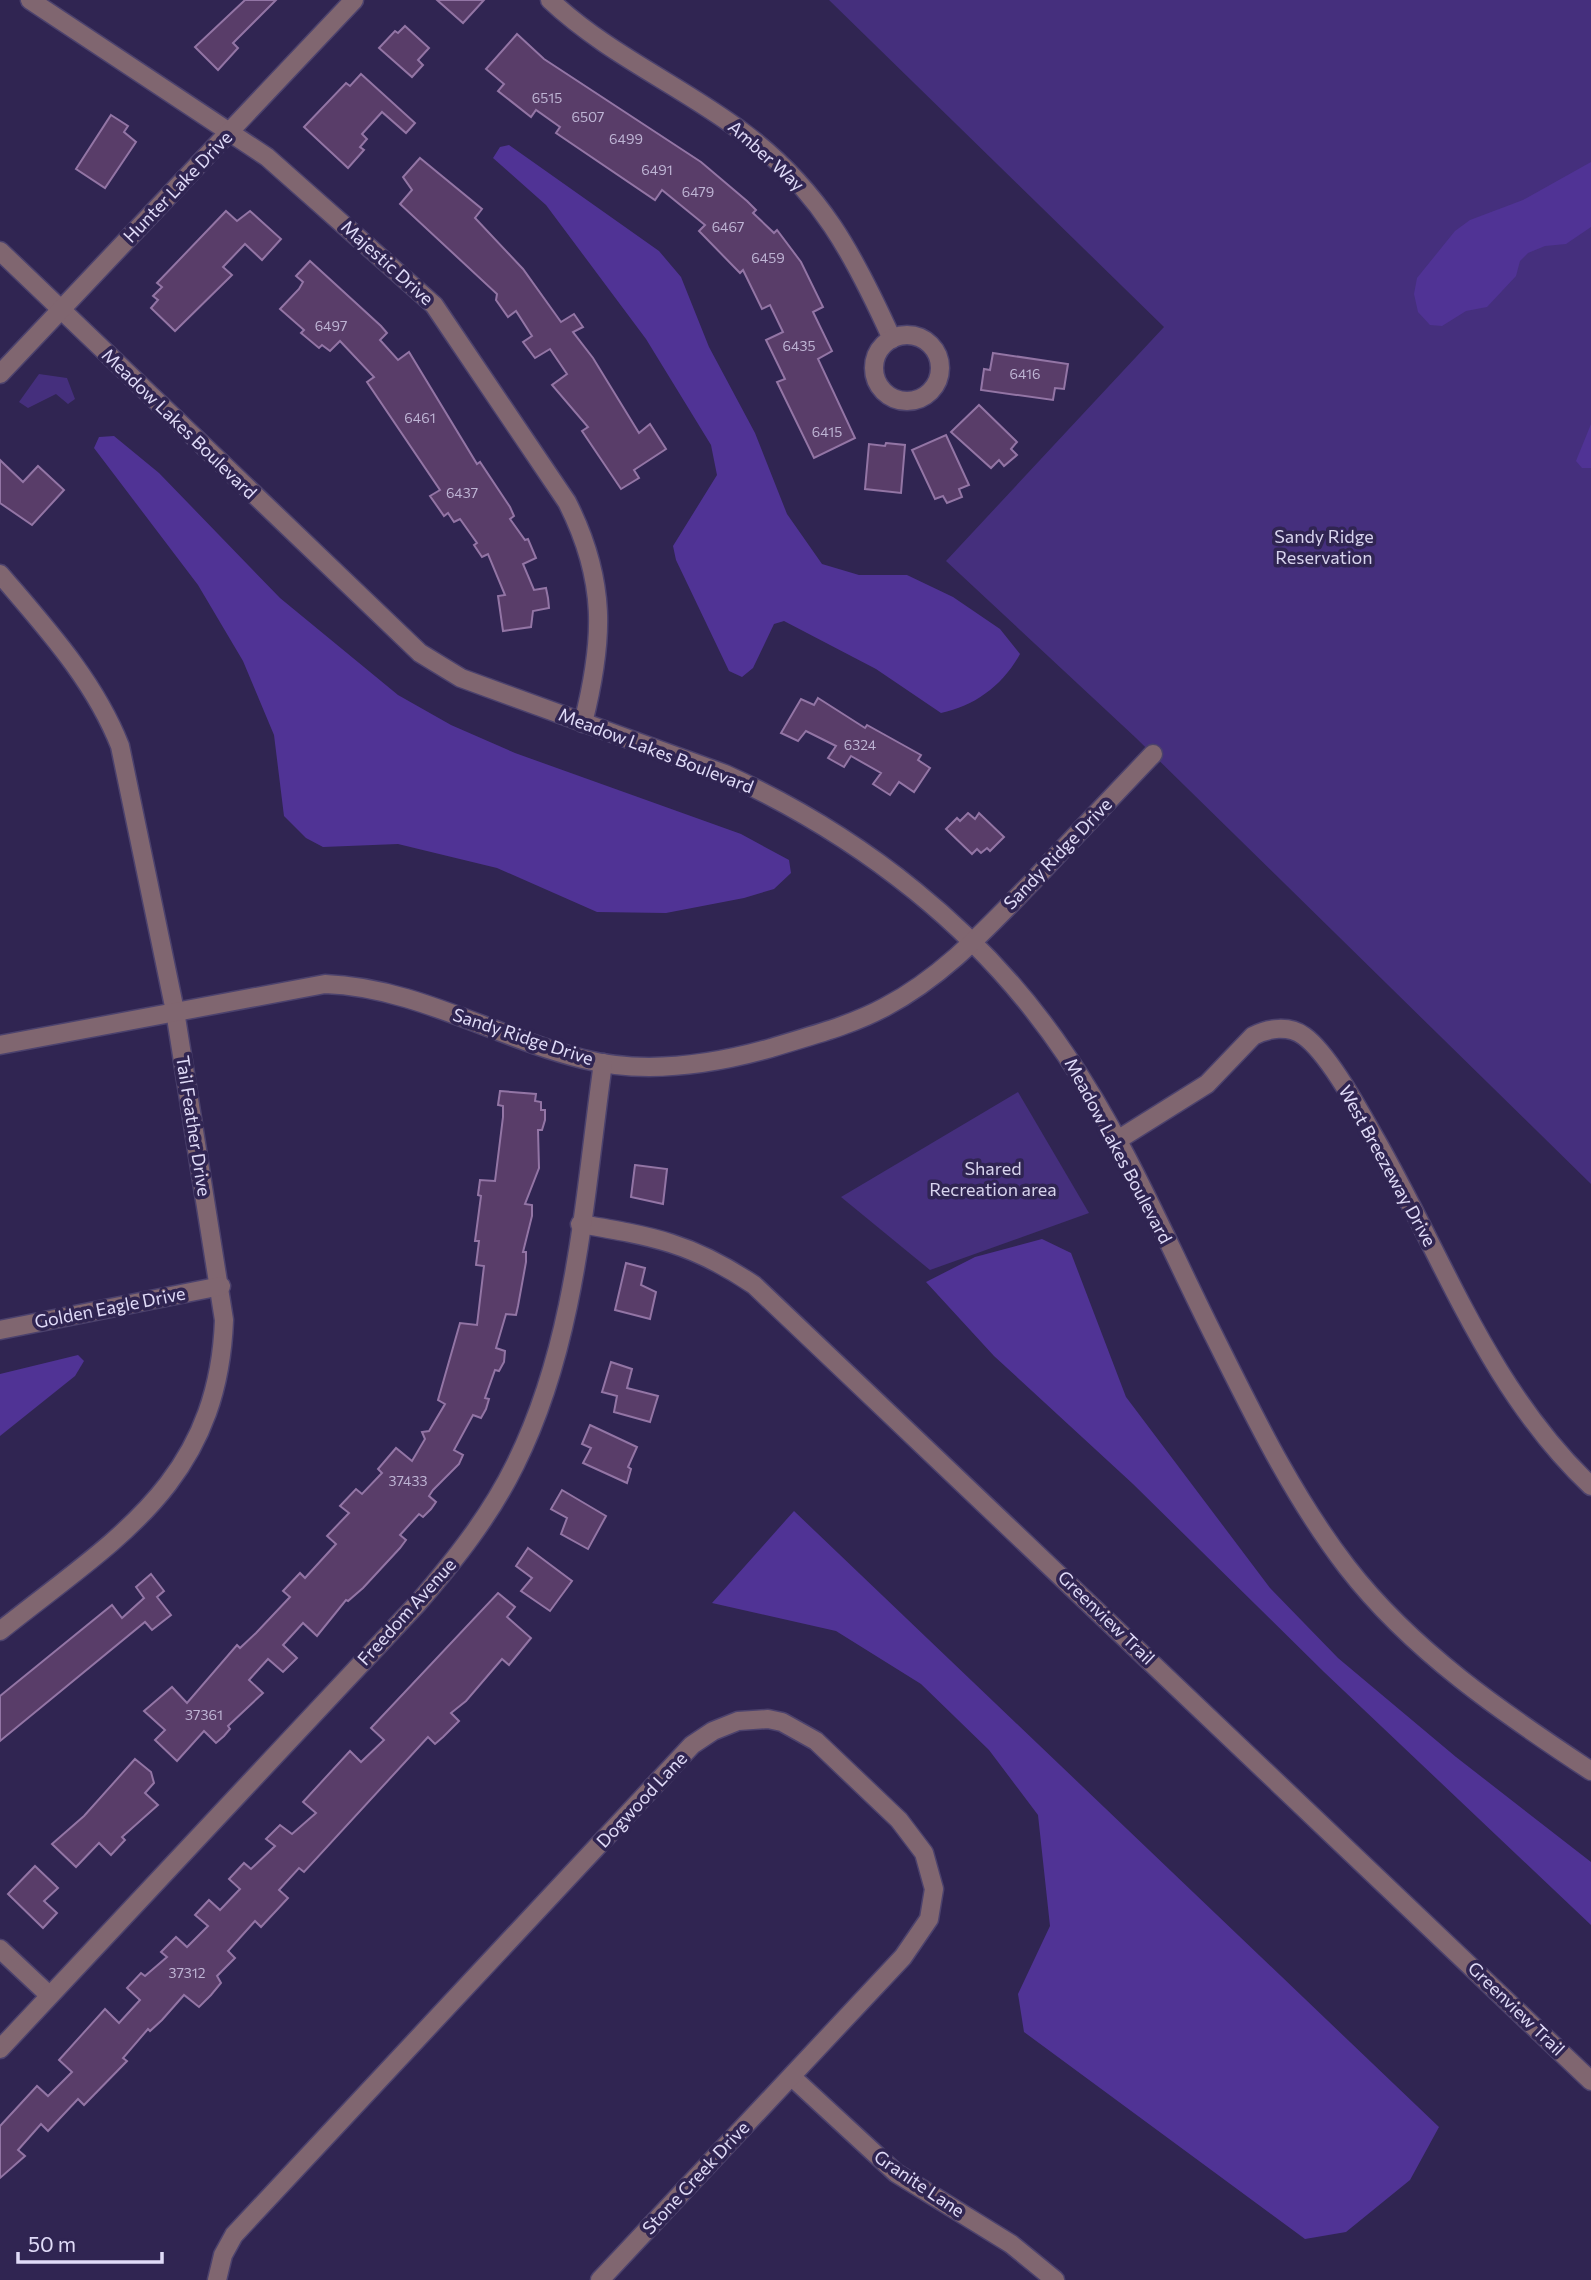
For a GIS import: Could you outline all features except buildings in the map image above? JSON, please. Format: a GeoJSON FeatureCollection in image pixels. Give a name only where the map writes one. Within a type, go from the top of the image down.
{"type":"FeatureCollection","features":[{"type":"Feature","properties":{"kind":"street","name":"Majestic Drive"},"geometry":{"type":"LineString","coordinates":[[30,0],[286,172],[434,305],[567,502],[586,548],[600,613],[598,660],[583,723]]}},
{"type":"Feature","properties":{"kind":"street","name":"Hunter Lake Drive"},"geometry":{"type":"LineString","coordinates":[[0,373],[354,0]]}},
{"type":"Feature","properties":{"kind":"street","name":"Amber Way"},"geometry":{"type":"LineString","coordinates":[[550,0],[597,37],[745,133],[780,164],[825,213],[842,237],[892,339]]}},
{"type":"Feature","properties":{"kind":"street","name":"Meadow Lakes Boulevard"},"geometry":{"type":"LineString","coordinates":[[0,251],[420,653],[461,678],[724,774],[794,808],[888,868],[944,914],[1014,988],[1067,1056],[1116,1141],[1283,1468],[1347,1567],[1398,1623],[1433,1656],[1538,1736],[1591,1771]]}},
{"type":"Feature","properties":{"kind":"street","name":"Tail Feather Drive"},"geometry":{"type":"LineString","coordinates":[[0,574],[84,676],[114,730],[128,776],[175,1011],[221,1286],[223,1328],[218,1382],[206,1418],[176,1475],[134,1523],[0,1631]]}},
{"type":"Feature","properties":{"kind":"street","name":"Sandy Ridge Drive"},"geometry":{"type":"LineString","coordinates":[[0,1045],[325,984],[350,985],[386,993],[547,1048],[603,1063],[668,1067],[707,1063],[800,1039],[885,1008],[934,977],[973,943],[1153,754]]}},
{"type":"Feature","properties":{"kind":"street","name":"West Breezeway Drive"},"geometry":{"type":"LineString","coordinates":[[1116,1141],[1200,1089],[1253,1036],[1262,1031],[1281,1029],[1305,1036],[1358,1108],[1402,1186],[1497,1372],[1530,1420],[1591,1486]]}},
{"type":"Feature","properties":{"kind":"street","name":"Freedom Avenue"},"geometry":{"type":"LineString","coordinates":[[0,2049],[418,1603],[466,1544],[514,1467],[542,1401],[566,1324],[603,1063]]}},
{"type":"Feature","properties":{"kind":"street","name":"Greenview Trail"},"geometry":{"type":"LineString","coordinates":[[580,1224],[678,1243],[704,1254],[754,1285],[1591,2081]]}},
{"type":"Feature","properties":{"kind":"street","name":"Golden Eagle Drive"},"geometry":{"type":"LineString","coordinates":[[0,1330],[221,1286]]}},
{"type":"Feature","properties":{"kind":"street","name":"Dogwood Lane"},"geometry":{"type":"LineString","coordinates":[[217,2280],[223,2255],[234,2235],[692,1745],[725,1726],[751,1718],[782,1722],[816,1741],[912,1834],[925,1853],[933,1877],[932,1911],[918,1940],[792,2077]]}},
{"type":"Feature","properties":{"kind":"street"},"geometry":{"type":"LineString","coordinates":[[0,1949],[49,1996]]}},
{"type":"Feature","properties":{"kind":"street","name":"Granite Lane"},"geometry":{"type":"LineString","coordinates":[[792,2077],[896,2174],[1011,2244],[1044,2276]]}},
{"type":"Feature","properties":{"kind":"street","name":"Stone Creek Drive"},"geometry":{"type":"LineString","coordinates":[[600,2280],[792,2077]]}},
{"type":"Feature","properties":{"kind":"green space","name":"Sandy Ridge Reservation"},"geometry":{"type":"Polygon","coordinates":[[[829,0],[1591,0],[1591,1184],[1136,738],[946,561],[1164,327],[829,0]]]}},
{"type":"Feature","properties":{"kind":"green space"},"geometry":{"type":"Polygon","coordinates":[[[39,374],[67,378],[75,399],[68,404],[56,394],[28,408],[19,402],[39,374]]]}},
{"type":"Feature","properties":{"kind":"green space","name":"Shared Recreation area"},"geometry":{"type":"Polygon","coordinates":[[[1018,1092],[1089,1213],[930,1270],[841,1197],[1018,1092]]]}},
{"type":"Feature","properties":{"kind":"shaded area"},"geometry":{"type":"Polygon","coordinates":[[[509,145],[659,251],[681,277],[709,347],[755,433],[787,514],[822,564],[859,575],[907,575],[953,597],[1000,629],[1020,654],[1005,675],[987,692],[965,705],[941,713],[876,669],[784,621],[774,624],[753,668],[742,677],[729,671],[676,560],[673,546],[717,475],[711,445],[646,339],[546,205],[493,158],[500,147],[509,145]]]}},
{"type":"Feature","properties":{"kind":"shaded area"},"geometry":{"type":"Polygon","coordinates":[[[1591,162],[1591,227],[1566,244],[1545,246],[1528,253],[1520,261],[1516,276],[1487,307],[1466,311],[1442,326],[1430,325],[1418,312],[1414,294],[1417,278],[1455,231],[1470,220],[1523,200],[1591,162]]]}},
{"type":"Feature","properties":{"kind":"shaded area"},"geometry":{"type":"Polygon","coordinates":[[[1591,424],[1591,468],[1582,468],[1576,461],[1591,424]]]}},
{"type":"Feature","properties":{"kind":"shaded area"},"geometry":{"type":"Polygon","coordinates":[[[114,436],[159,473],[280,598],[398,695],[451,725],[515,753],[741,834],[789,860],[791,873],[774,889],[744,898],[666,913],[597,912],[497,868],[398,844],[323,847],[306,838],[284,816],[274,735],[243,661],[198,585],[94,448],[99,437],[114,436]]]}},
{"type":"Feature","properties":{"kind":"shaded area"},"geometry":{"type":"Polygon","coordinates":[[[1042,1239],[1071,1253],[1126,1397],[1270,1588],[1338,1658],[1456,1757],[1591,1862],[1591,1925],[1324,1672],[1133,1484],[994,1356],[926,1282],[975,1257],[1042,1239]]]}},
{"type":"Feature","properties":{"kind":"shaded area"},"geometry":{"type":"Polygon","coordinates":[[[78,1355],[84,1361],[75,1376],[0,1436],[0,1374],[78,1355]]]}},
{"type":"Feature","properties":{"kind":"shaded area"},"geometry":{"type":"Polygon","coordinates":[[[794,1511],[1439,2127],[1410,2180],[1346,2232],[1305,2239],[1024,2032],[1018,1994],[1050,1926],[1038,1815],[989,1750],[921,1684],[836,1631],[712,1603],[794,1511]]]}}]}
